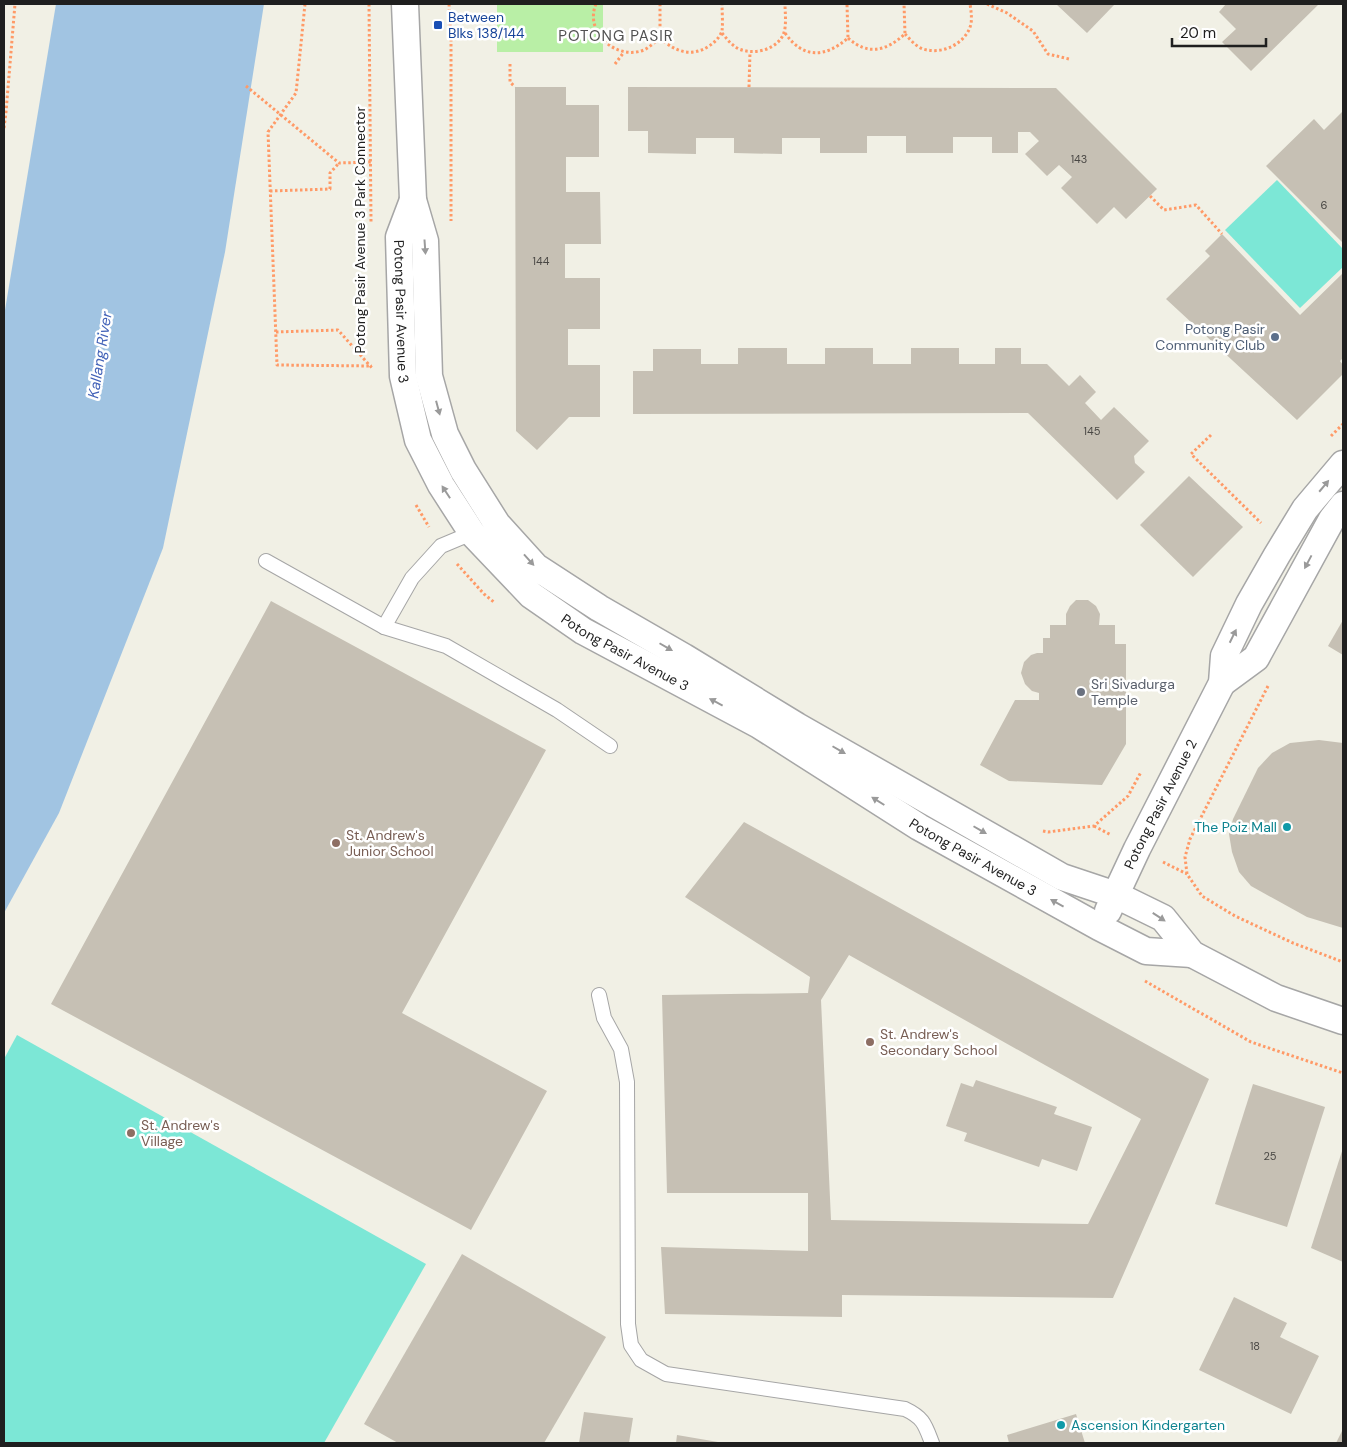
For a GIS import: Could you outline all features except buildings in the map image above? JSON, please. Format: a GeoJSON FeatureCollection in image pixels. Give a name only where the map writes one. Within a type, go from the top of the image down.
{"type":"FeatureCollection","features":[{"type":"Feature","properties":{"kind":"street","name":"Potong Pasir Avenue 3"},"geometry":{"type":"LineString","coordinates":[[405,4],[413,200],[425,241],[429,376],[445,434],[463,470],[497,524],[536,567],[599,608],[780,716],[1045,868],[1062,877],[1116,896],[1163,918],[1192,954]]}},
{"type":"Feature","properties":{"kind":"street","name":"Potong Pasir Avenue 3"},"geometry":{"type":"LineString","coordinates":[[413,200],[399,237],[402,376],[418,440],[441,485],[472,533],[531,595],[583,631],[758,725],[919,827],[1099,926],[1146,951],[1192,954]]}},
{"type":"Feature","properties":{"kind":"street","name":"Potong Pasir Avenue 2"},"geometry":{"type":"LineString","coordinates":[[1099,926],[1116,896],[1146,831],[1222,683],[1224,656],[1249,604],[1305,509],[1343,464]]}},
{"type":"Feature","properties":{"kind":"street","name":"Potong Pasir Avenue 2"},"geometry":{"type":"LineString","coordinates":[[1222,683],[1256,658],[1332,519],[1343,505]]}},
{"type":"Feature","properties":{"kind":"street"},"geometry":{"type":"LineString","coordinates":[[1192,954],[1276,998],[1343,1021]]}},
{"type":"Feature","properties":{"kind":"lane"},"geometry":{"type":"LineString","coordinates":[[384,627],[412,578],[441,546],[472,533]]}},
{"type":"Feature","properties":{"kind":"lane"},"geometry":{"type":"LineString","coordinates":[[266,562],[384,627],[446,646],[557,710],[610,746]]}},
{"type":"Feature","properties":{"kind":"lane"},"geometry":{"type":"LineString","coordinates":[[599,995],[604,1018],[621,1048],[627,1082],[628,1324],[631,1345],[641,1360],[666,1374],[905,1410],[915,1414],[922,1420],[932,1443]]}},
{"type":"Feature","properties":{"kind":"path"},"geometry":{"type":"LineString","coordinates":[[4,128],[15,4]]}},
{"type":"Feature","properties":{"kind":"path"},"geometry":{"type":"LineString","coordinates":[[305,4],[296,93],[268,132],[276,332],[338,330],[372,367]]}},
{"type":"Feature","properties":{"kind":"path","name":"Potong Pasir Avenue 3 Park Connector"},"geometry":{"type":"LineString","coordinates":[[368,4],[372,230]]}},
{"type":"Feature","properties":{"kind":"path"},"geometry":{"type":"LineString","coordinates":[[449,4],[452,39]]}},
{"type":"Feature","properties":{"kind":"path"},"geometry":{"type":"LineString","coordinates":[[596,4],[594,20],[597,31],[603,41],[612,48],[624,52],[644,50],[660,38]]}},
{"type":"Feature","properties":{"kind":"path"},"geometry":{"type":"LineString","coordinates":[[660,4],[660,38],[669,46],[680,51],[692,52],[709,46],[722,33]]}},
{"type":"Feature","properties":{"kind":"path"},"geometry":{"type":"LineString","coordinates":[[722,4],[722,33],[729,42],[750,52],[762,51],[780,40],[784,33],[784,4]]}},
{"type":"Feature","properties":{"kind":"path"},"geometry":{"type":"LineString","coordinates":[[847,4],[848,38],[855,44],[876,50],[886,48],[905,34]]}},
{"type":"Feature","properties":{"kind":"path"},"geometry":{"type":"LineString","coordinates":[[904,4],[905,34],[912,42],[922,48],[934,51],[946,50],[965,36],[970,26],[972,14],[970,4]]}},
{"type":"Feature","properties":{"kind":"path"},"geometry":{"type":"LineString","coordinates":[[988,4],[1007,13],[1033,31],[1048,54],[1069,59]]}},
{"type":"Feature","properties":{"kind":"path"},"geometry":{"type":"LineString","coordinates":[[784,33],[792,43],[802,50],[814,53],[826,52],[837,47],[848,38]]}},
{"type":"Feature","properties":{"kind":"path"},"geometry":{"type":"LineString","coordinates":[[615,64],[624,52]]}},
{"type":"Feature","properties":{"kind":"path"},"geometry":{"type":"LineString","coordinates":[[749,87],[750,52]]}},
{"type":"Feature","properties":{"kind":"path"},"geometry":{"type":"LineString","coordinates":[[510,64],[510,82],[516,87]]}},
{"type":"Feature","properties":{"kind":"path"},"geometry":{"type":"LineString","coordinates":[[246,86],[339,163],[371,162]]}},
{"type":"Feature","properties":{"kind":"path"},"geometry":{"type":"LineString","coordinates":[[270,191],[330,189],[330,173],[339,163]]}},
{"type":"Feature","properties":{"kind":"path"},"geometry":{"type":"LineString","coordinates":[[1150,196],[1164,210],[1196,205],[1222,234]]}},
{"type":"Feature","properties":{"kind":"path","name":"Potong Pasir Avenue 3 Park Connector"},"geometry":{"type":"LineString","coordinates":[[276,332],[277,365],[372,367],[372,357]]}},
{"type":"Feature","properties":{"kind":"path"},"geometry":{"type":"LineString","coordinates":[[1211,435],[1191,454],[1262,524]]}},
{"type":"Feature","properties":{"kind":"path"},"geometry":{"type":"LineString","coordinates":[[1270,682],[1190,839],[1185,857],[1187,874],[1202,896],[1235,916],[1293,943],[1343,962]]}},
{"type":"Feature","properties":{"kind":"path"},"geometry":{"type":"LineString","coordinates":[[1140,978],[1251,1042],[1343,1073]]}},
{"type":"Feature","properties":{"kind":"green space"},"geometry":{"type":"Polygon","coordinates":[[[497,4],[603,4],[603,52],[497,52],[497,4]]]}},
{"type":"Feature","properties":{"kind":"shaded area"},"geometry":{"type":"Polygon","coordinates":[[[1277,180],[1343,249],[1343,267],[1300,308],[1225,230],[1277,180]]]}},
{"type":"Feature","properties":{"kind":"shaded area"},"geometry":{"type":"Polygon","coordinates":[[[17,1035],[426,1264],[324,1443],[4,1443],[4,1059],[17,1035]]]}},
{"type":"Feature","properties":{"kind":"water","name":"Kallang River"},"geometry":{"type":"Polygon","coordinates":[[[56,4],[264,4],[225,252],[163,548],[59,813],[4,913],[4,316],[56,4]]]}},
{"type":"Feature","properties":{"kind":"place","name":"Between Blks 138/144"},"geometry":{"type":"Point","coordinates":[438,25]}},
{"type":"Feature","properties":{"kind":"place","name":"Potong Pasir Community Club"},"geometry":{"type":"Point","coordinates":[1275,337]}},
{"type":"Feature","properties":{"kind":"place","name":"Sri Sivadurga Temple"},"geometry":{"type":"Point","coordinates":[1081,692]}},
{"type":"Feature","properties":{"kind":"place","name":"The Poiz Mall"},"geometry":{"type":"Point","coordinates":[1287,827]}},
{"type":"Feature","properties":{"kind":"place","name":"St. Andrew's Junior School"},"geometry":{"type":"Point","coordinates":[336,843]}},
{"type":"Feature","properties":{"kind":"place","name":"St. Andrew's Secondary School"},"geometry":{"type":"Point","coordinates":[870,1042]}},
{"type":"Feature","properties":{"kind":"place","name":"St. Andrew's Village"},"geometry":{"type":"Point","coordinates":[131,1133]}},
{"type":"Feature","properties":{"kind":"place","name":"Ascension Kindergarten"},"geometry":{"type":"Point","coordinates":[1061,1425]}},
{"type":"Feature","properties":{"kind":"district","name":"POTONG PASIR"},"geometry":{"type":"Point","coordinates":[616,36]}}]}
